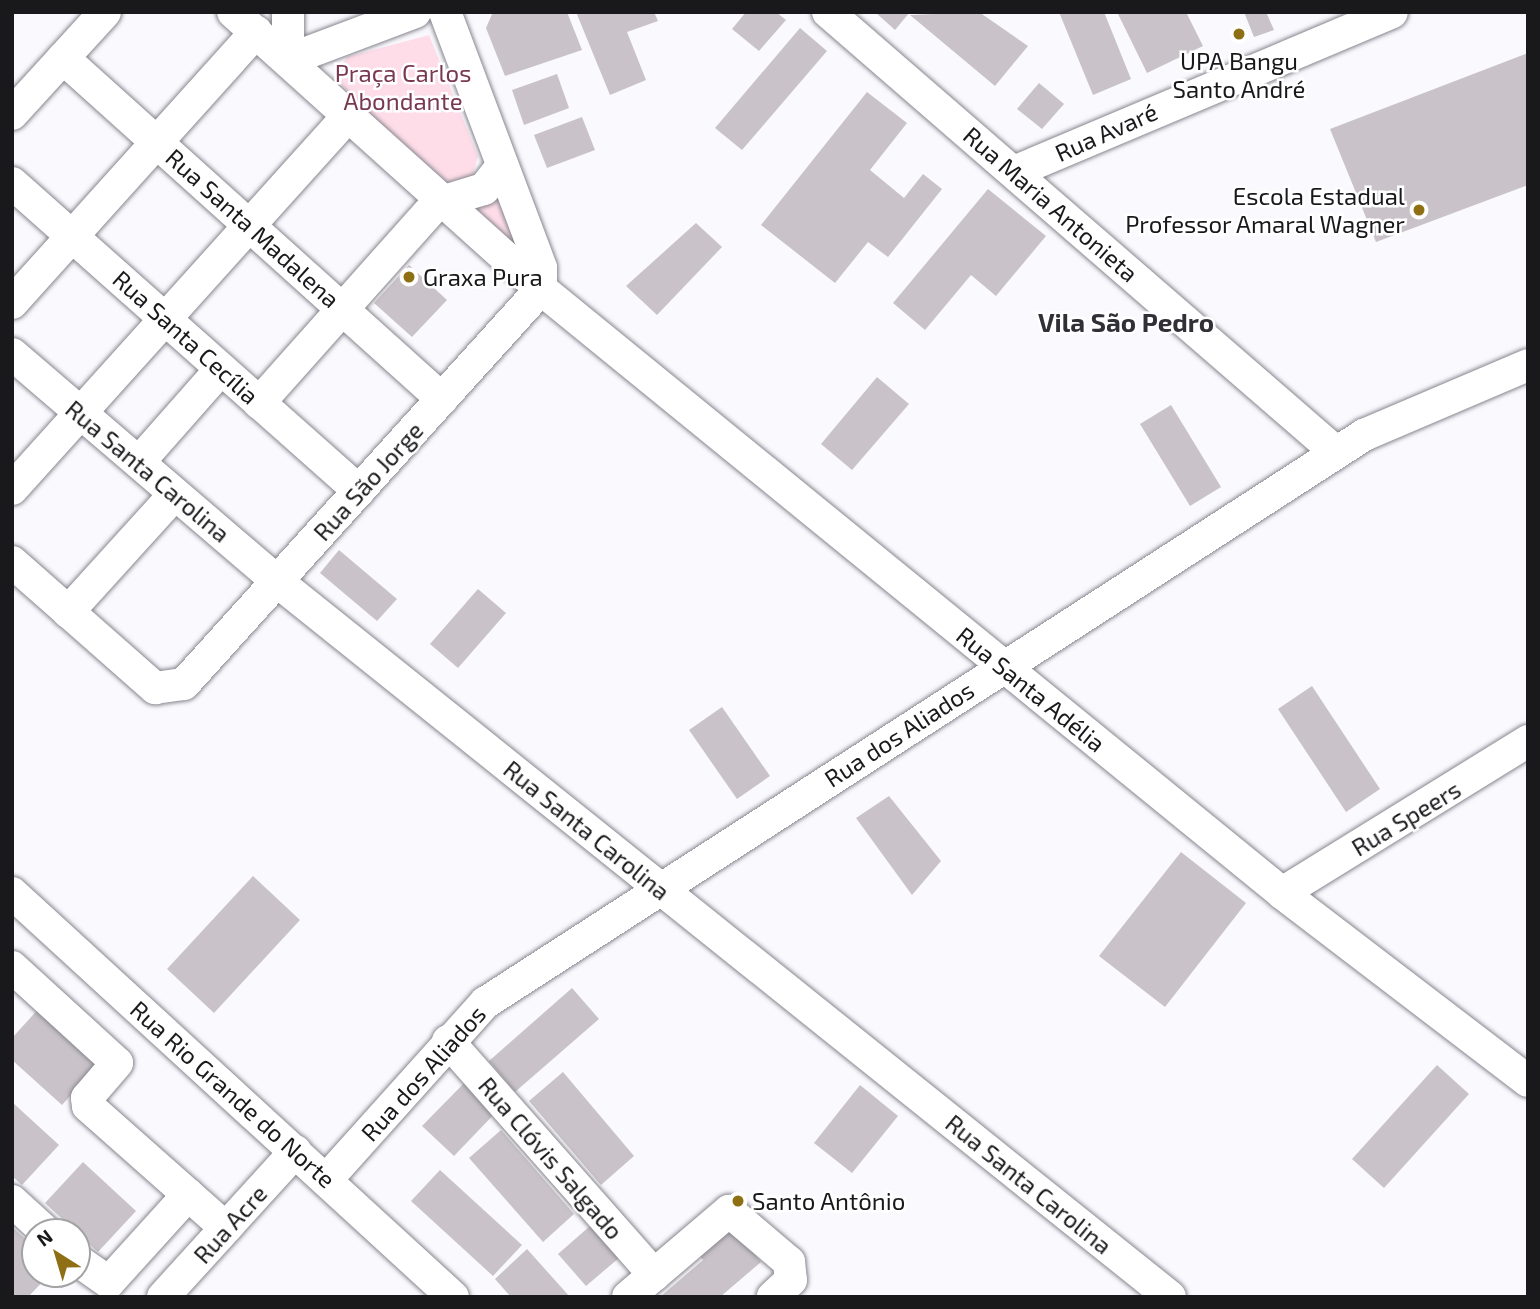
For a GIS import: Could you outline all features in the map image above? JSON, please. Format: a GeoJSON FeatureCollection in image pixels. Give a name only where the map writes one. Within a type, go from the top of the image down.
{"type":"FeatureCollection","features":[{"type":"Feature","properties":{"kind":"street"},"geometry":{"type":"LineString","coordinates":[[12,114],[105,12]]}},
{"type":"Feature","properties":{"kind":"street"},"geometry":{"type":"LineString","coordinates":[[288,12],[288,60],[415,12]]}},
{"type":"Feature","properties":{"kind":"street"},"geometry":{"type":"LineString","coordinates":[[299,12],[328,45]]}},
{"type":"Feature","properties":{"kind":"street"},"geometry":{"type":"LineString","coordinates":[[446,12],[541,268],[541,289]]}},
{"type":"Feature","properties":{"kind":"street","name":"Rua Maria Antonieta"},"geometry":{"type":"LineString","coordinates":[[828,12],[1337,453]]}},
{"type":"Feature","properties":{"kind":"street","name":"Rua Avaré"},"geometry":{"type":"LineString","coordinates":[[1014,172],[1392,12]]}},
{"type":"Feature","properties":{"kind":"street"},"geometry":{"type":"LineString","coordinates":[[12,303],[157,142],[245,22]]}},
{"type":"Feature","properties":{"kind":"street","name":"Rua Santa Adélia"},"geometry":{"type":"LineString","coordinates":[[245,22],[541,289],[1282,893],[1528,1081]]}},
{"type":"Feature","properties":{"kind":"street","name":"Rua Santa Madalena"},"geometry":{"type":"LineString","coordinates":[[64,58],[442,399]]}},
{"type":"Feature","properties":{"kind":"street"},"geometry":{"type":"LineString","coordinates":[[12,489],[349,115]]}},
{"type":"Feature","properties":{"kind":"street"},"geometry":{"type":"LineString","coordinates":[[259,402],[442,200],[484,188],[502,166]]}},
{"type":"Feature","properties":{"kind":"street","name":"Rua Santa Cecília"},"geometry":{"type":"LineString","coordinates":[[12,183],[359,491]]}},
{"type":"Feature","properties":{"kind":"street","name":"Rua São Jorge"},"geometry":{"type":"LineString","coordinates":[[12,562],[155,688],[172,690],[197,673],[541,289]]}},
{"type":"Feature","properties":{"kind":"street","name":"Rua Santa Carolina"},"geometry":{"type":"LineString","coordinates":[[12,354],[278,582],[1170,1297]]}},
{"type":"Feature","properties":{"kind":"street","name":"Rua dos Aliados"},"geometry":{"type":"LineString","coordinates":[[327,1179],[448,1041],[485,1003],[658,888],[1337,453],[1423,405],[1528,366]]}},
{"type":"Feature","properties":{"kind":"street"},"geometry":{"type":"LineString","coordinates":[[139,462],[221,369]]}},
{"type":"Feature","properties":{"kind":"street"},"geometry":{"type":"LineString","coordinates":[[68,612],[175,494]]}},
{"type":"Feature","properties":{"kind":"street","name":"Rua Speers"},"geometry":{"type":"LineString","coordinates":[[1282,893],[1528,740]]}},
{"type":"Feature","properties":{"kind":"street","name":"Rua Rio Grande do Norte"},"geometry":{"type":"LineString","coordinates":[[12,893],[453,1297]]}},
{"type":"Feature","properties":{"kind":"street"},"geometry":{"type":"LineString","coordinates":[[12,967],[117,1063],[88,1098],[88,1106],[226,1228]]}},
{"type":"Feature","properties":{"kind":"street","name":"Rua Clóvis Salgado"},"geometry":{"type":"LineString","coordinates":[[448,1041],[654,1275]]}},
{"type":"Feature","properties":{"kind":"street","name":"Rua Acre"},"geometry":{"type":"LineString","coordinates":[[163,1297],[296,1151]]}},
{"type":"Feature","properties":{"kind":"street"},"geometry":{"type":"LineString","coordinates":[[91,1273],[101,1282],[109,1282],[188,1195]]}},
{"type":"Feature","properties":{"kind":"street"},"geometry":{"type":"LineString","coordinates":[[12,1201],[31,1218]]}},
{"type":"Feature","properties":{"kind":"street"},"geometry":{"type":"LineString","coordinates":[[628,1297],[733,1212],[789,1262],[791,1280],[773,1297]]}},
{"type":"Feature","properties":{"kind":"green space","name":"Praça Carlos Abondante"},"geometry":{"type":"Polygon","coordinates":[[[429,35],[478,156],[472,177],[451,185],[438,183],[334,77],[347,57],[429,35]]]}},
{"type":"Feature","properties":{"kind":"green space"},"geometry":{"type":"Polygon","coordinates":[[[494,188],[526,263],[461,207],[494,188]]]}},
{"type":"Feature","properties":{"kind":"building"},"geometry":{"type":"Polygon","coordinates":[[[493,12],[567,12],[582,50],[505,76],[486,28],[493,12]]]}},
{"type":"Feature","properties":{"kind":"building"},"geometry":{"type":"Polygon","coordinates":[[[576,12],[654,12],[658,21],[627,32],[646,80],[610,95],[576,12]]]}},
{"type":"Feature","properties":{"kind":"building"},"geometry":{"type":"Polygon","coordinates":[[[746,12],[776,12],[786,20],[759,51],[732,29],[746,12]]]}},
{"type":"Feature","properties":{"kind":"building"},"geometry":{"type":"Polygon","coordinates":[[[875,12],[910,12],[895,30],[875,12]]]}},
{"type":"Feature","properties":{"kind":"building"},"geometry":{"type":"Polygon","coordinates":[[[979,12],[1028,46],[995,86],[910,15],[979,12]]]}},
{"type":"Feature","properties":{"kind":"building"},"geometry":{"type":"Polygon","coordinates":[[[1059,12],[1104,12],[1131,79],[1093,95],[1059,12]]]}},
{"type":"Feature","properties":{"kind":"building"},"geometry":{"type":"Polygon","coordinates":[[[1117,12],[1186,12],[1203,46],[1147,73],[1117,12]]]}},
{"type":"Feature","properties":{"kind":"building"},"geometry":{"type":"Polygon","coordinates":[[[1244,12],[1266,12],[1274,30],[1254,37],[1244,12]]]}},
{"type":"Feature","properties":{"kind":"building"},"geometry":{"type":"Polygon","coordinates":[[[800,28],[827,51],[742,150],[715,128],[800,28]]]}},
{"type":"Feature","properties":{"kind":"building"},"geometry":{"type":"Polygon","coordinates":[[[1528,53],[1528,185],[1376,242],[1330,129],[1528,53]]]}},
{"type":"Feature","properties":{"kind":"building"},"geometry":{"type":"Polygon","coordinates":[[[557,74],[569,108],[524,125],[512,90],[557,74]]]}},
{"type":"Feature","properties":{"kind":"building"},"geometry":{"type":"Polygon","coordinates":[[[1039,83],[1064,104],[1042,129],[1017,109],[1039,83]]]}},
{"type":"Feature","properties":{"kind":"building"},"geometry":{"type":"Polygon","coordinates":[[[867,92],[907,123],[870,170],[904,198],[923,174],[942,189],[888,257],[868,242],[835,283],[761,225],[867,92]]]}},
{"type":"Feature","properties":{"kind":"building"},"geometry":{"type":"Polygon","coordinates":[[[582,117],[595,150],[547,168],[534,135],[582,117]]]}},
{"type":"Feature","properties":{"kind":"building"},"geometry":{"type":"Polygon","coordinates":[[[988,189],[1046,236],[996,296],[971,275],[925,330],[893,303],[988,189]]]}},
{"type":"Feature","properties":{"kind":"building"},"geometry":{"type":"Polygon","coordinates":[[[696,223],[722,247],[657,315],[626,286],[696,223]]]}},
{"type":"Feature","properties":{"kind":"building"},"geometry":{"type":"Polygon","coordinates":[[[409,265],[447,300],[412,337],[374,303],[409,265]]]}},
{"type":"Feature","properties":{"kind":"building"},"geometry":{"type":"Polygon","coordinates":[[[877,377],[909,404],[852,470],[821,444],[877,377]]]}},
{"type":"Feature","properties":{"kind":"building"},"geometry":{"type":"Polygon","coordinates":[[[1171,405],[1221,487],[1190,506],[1140,424],[1171,405]]]}},
{"type":"Feature","properties":{"kind":"building"},"geometry":{"type":"Polygon","coordinates":[[[339,550],[397,599],[377,621],[320,573],[339,550]]]}},
{"type":"Feature","properties":{"kind":"building"},"geometry":{"type":"Polygon","coordinates":[[[478,589],[506,613],[458,668],[430,644],[478,589]]]}},
{"type":"Feature","properties":{"kind":"building"},"geometry":{"type":"Polygon","coordinates":[[[1312,686],[1380,789],[1346,812],[1278,709],[1312,686]]]}},
{"type":"Feature","properties":{"kind":"building"},"geometry":{"type":"Polygon","coordinates":[[[722,707],[770,776],[737,799],[689,730],[722,707]]]}},
{"type":"Feature","properties":{"kind":"building"},"geometry":{"type":"Polygon","coordinates":[[[889,796],[941,861],[912,895],[856,818],[889,796]]]}},
{"type":"Feature","properties":{"kind":"building"},"geometry":{"type":"Polygon","coordinates":[[[1181,852],[1246,903],[1165,1007],[1099,956],[1181,852]]]}},
{"type":"Feature","properties":{"kind":"building"},"geometry":{"type":"Polygon","coordinates":[[[253,876],[300,920],[214,1013],[167,969],[253,876]]]}},
{"type":"Feature","properties":{"kind":"building"},"geometry":{"type":"Polygon","coordinates":[[[572,988],[599,1019],[515,1092],[489,1061],[572,988]]]}},
{"type":"Feature","properties":{"kind":"building"},"geometry":{"type":"Polygon","coordinates":[[[42,1005],[102,1061],[62,1105],[12,1060],[12,1038],[42,1005]]]}},
{"type":"Feature","properties":{"kind":"building"},"geometry":{"type":"Polygon","coordinates":[[[1437,1065],[1469,1094],[1384,1188],[1352,1159],[1437,1065]]]}},
{"type":"Feature","properties":{"kind":"building"},"geometry":{"type":"Polygon","coordinates":[[[563,1072],[634,1156],[601,1185],[529,1101],[563,1072]]]}},
{"type":"Feature","properties":{"kind":"building"},"geometry":{"type":"Polygon","coordinates":[[[470,1077],[501,1107],[454,1156],[422,1126],[470,1077]]]}},
{"type":"Feature","properties":{"kind":"building"},"geometry":{"type":"Polygon","coordinates":[[[860,1085],[898,1116],[852,1173],[814,1143],[860,1085]]]}},
{"type":"Feature","properties":{"kind":"building"},"geometry":{"type":"Polygon","coordinates":[[[12,1102],[59,1145],[22,1185],[12,1176],[12,1102]]]}},
{"type":"Feature","properties":{"kind":"building"},"geometry":{"type":"Polygon","coordinates":[[[501,1130],[574,1214],[543,1242],[469,1158],[501,1130]]]}},
{"type":"Feature","properties":{"kind":"building"},"geometry":{"type":"Polygon","coordinates":[[[83,1162],[136,1211],[98,1252],[91,1246],[91,1218],[61,1218],[45,1203],[83,1162]]]}},
{"type":"Feature","properties":{"kind":"building"},"geometry":{"type":"Polygon","coordinates":[[[440,1170],[522,1245],[493,1276],[411,1201],[440,1170]]]}},
{"type":"Feature","properties":{"kind":"building"},"geometry":{"type":"Polygon","coordinates":[[[598,1219],[626,1252],[586,1286],[558,1254],[598,1219]]]}},
{"type":"Feature","properties":{"kind":"building"},"geometry":{"type":"Polygon","coordinates":[[[730,1225],[761,1262],[720,1297],[660,1297],[703,1260],[697,1253],[730,1225]]]}},
{"type":"Feature","properties":{"kind":"building"},"geometry":{"type":"Polygon","coordinates":[[[12,1227],[21,1235],[21,1288],[37,1288],[28,1297],[12,1297],[12,1227]]]}},
{"type":"Feature","properties":{"kind":"building"},"geometry":{"type":"Polygon","coordinates":[[[527,1249],[570,1297],[511,1297],[495,1279],[527,1249]]]}},
{"type":"Feature","properties":{"kind":"place","name":"UPA Bangu Santo André"},"geometry":{"type":"Point","coordinates":[1239,34]}},
{"type":"Feature","properties":{"kind":"place","name":"Escola Estadual Professor Amaral Wagner"},"geometry":{"type":"Point","coordinates":[1419,210]}},
{"type":"Feature","properties":{"kind":"place","name":"Graxa Pura"},"geometry":{"type":"Point","coordinates":[409,277]}},
{"type":"Feature","properties":{"kind":"place","name":"Santo Antônio"},"geometry":{"type":"Point","coordinates":[738,1201]}},
{"type":"Feature","properties":{"kind":"district","name":"Vila São Pedro"},"geometry":{"type":"Point","coordinates":[1126,322]}}]}
